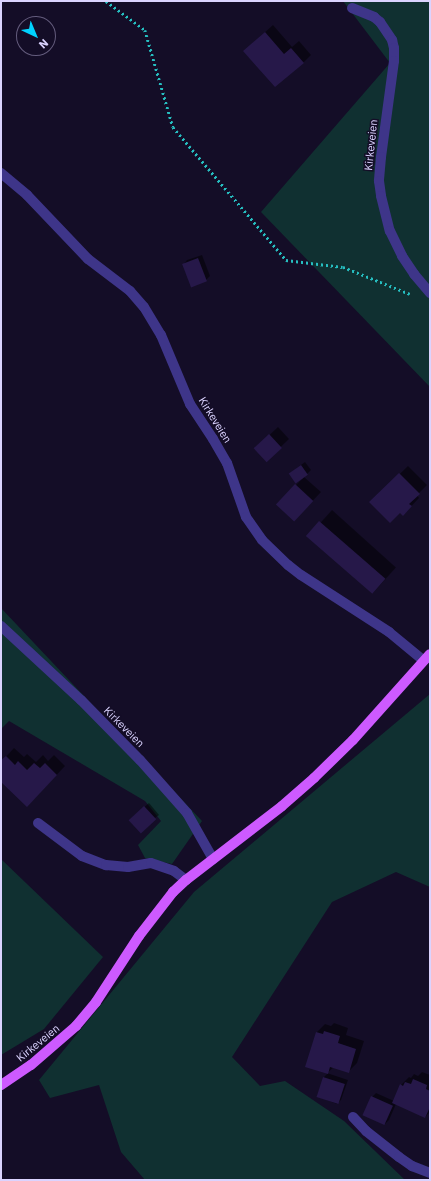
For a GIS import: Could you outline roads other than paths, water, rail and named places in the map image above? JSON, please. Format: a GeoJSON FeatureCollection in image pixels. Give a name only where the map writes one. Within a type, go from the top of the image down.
{"type":"FeatureCollection","features":[{"type":"Feature","properties":{"kind":"main road","name":"Kirkeveien"},"geometry":{"type":"LineString","coordinates":[[1,1085],[31,1065],[76,1026],[96,1002],[157,912],[186,880],[282,806],[314,778],[353,740],[427,658]]}},
{"type":"Feature","properties":{"kind":"street","name":"Kirkeveien"},"geometry":{"type":"LineString","coordinates":[[352,8],[374,17],[380,22],[388,32],[393,44],[394,61],[379,181],[381,196],[390,231],[402,256],[427,290]]}},
{"type":"Feature","properties":{"kind":"street","name":"Kirkeveien"},"geometry":{"type":"LineString","coordinates":[[1,173],[28,195],[88,259],[130,291],[144,307],[161,336],[190,404],[227,463],[246,517],[262,540],[288,565],[301,575],[427,658]]}},
{"type":"Feature","properties":{"kind":"street","name":"Kirkeveien"},"geometry":{"type":"LineString","coordinates":[[1,626],[81,700],[145,765],[187,813],[213,859]]}},
{"type":"Feature","properties":{"kind":"street"},"geometry":{"type":"LineString","coordinates":[[38,823],[82,856],[106,865],[128,867],[151,863],[174,871],[186,880]]}},
{"type":"Feature","properties":{"kind":"street"},"geometry":{"type":"LineString","coordinates":[[353,1117],[366,1131],[399,1157],[412,1166],[430,1173]]}}]}
